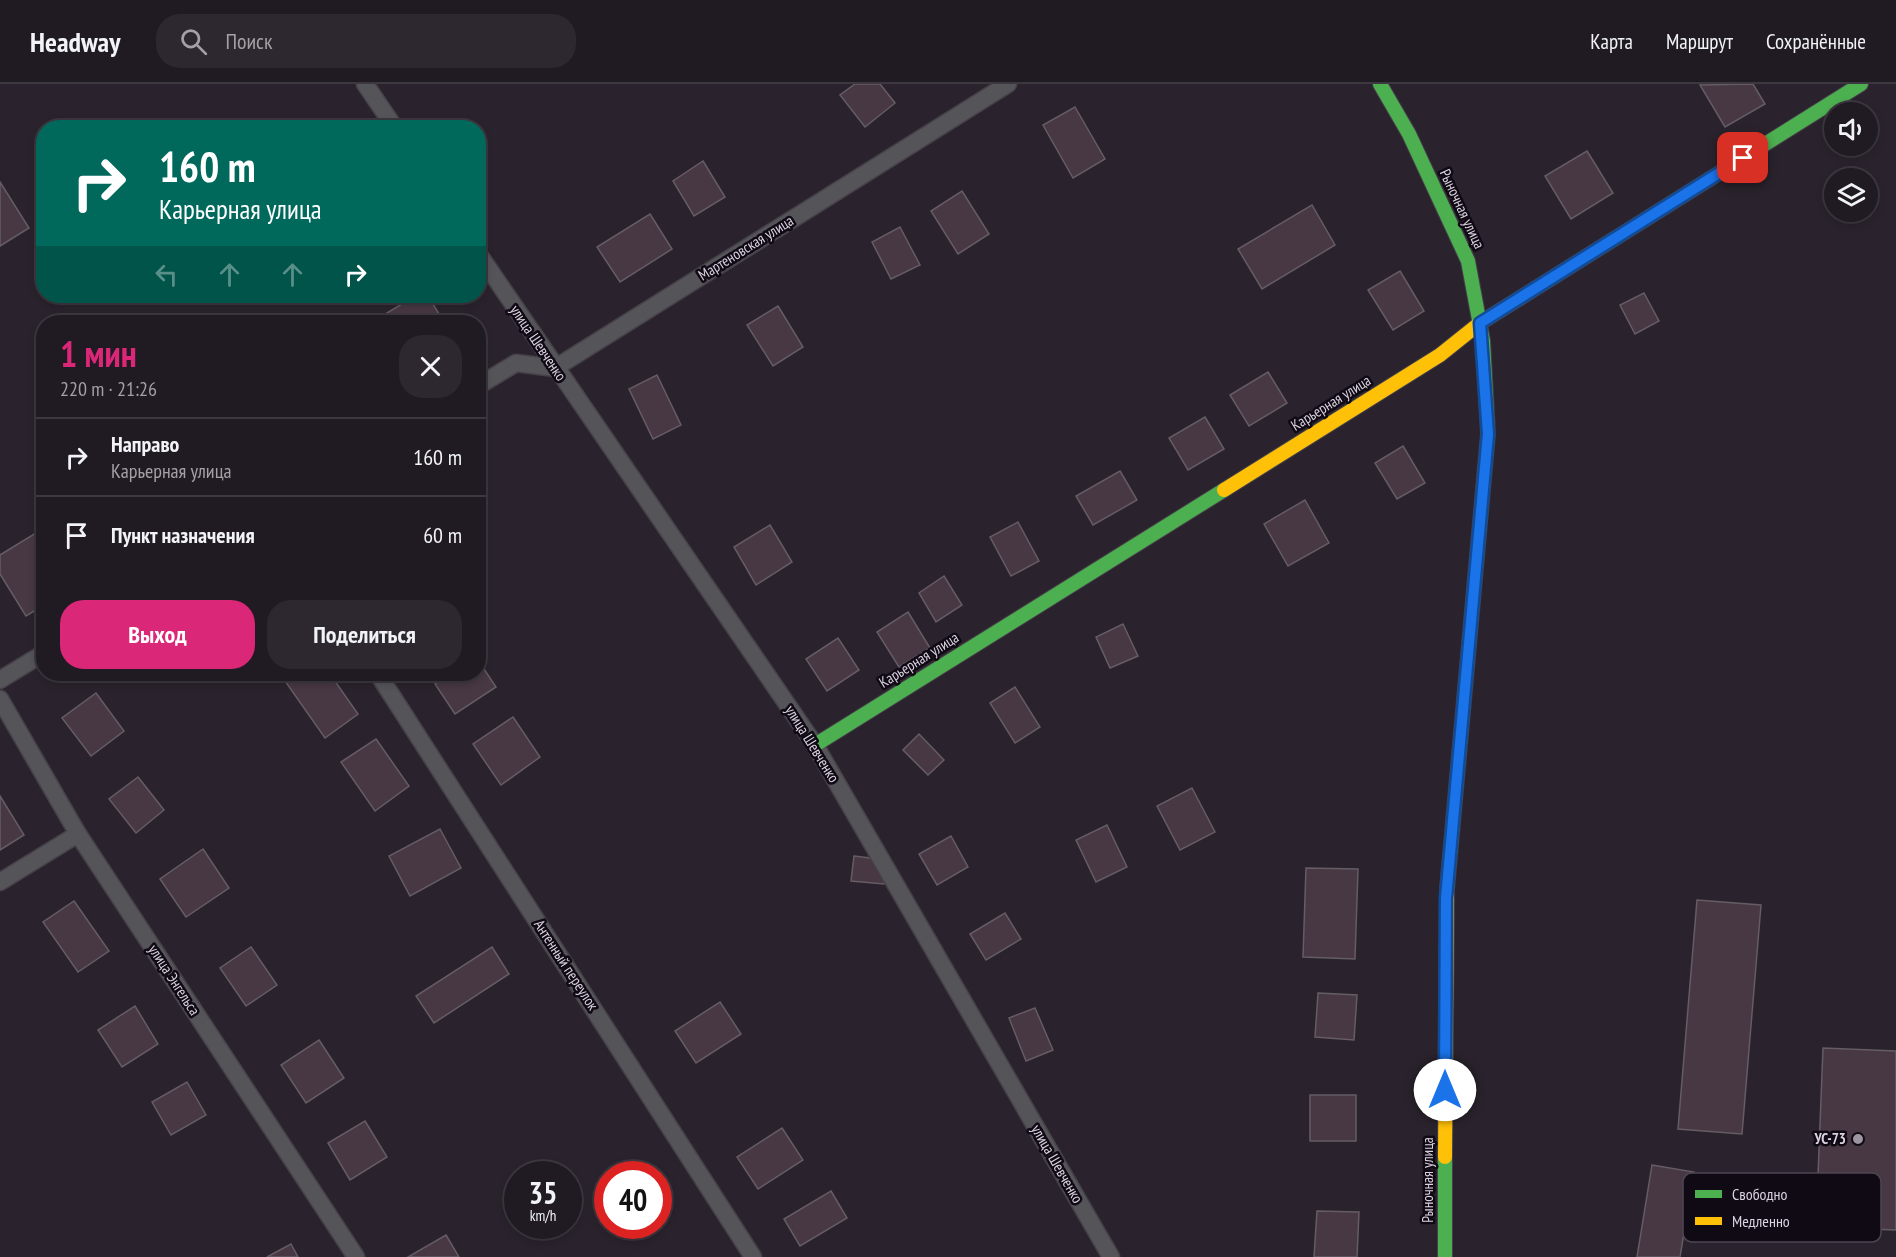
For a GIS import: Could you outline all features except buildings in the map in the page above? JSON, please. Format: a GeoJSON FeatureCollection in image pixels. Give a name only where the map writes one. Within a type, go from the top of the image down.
{"type":"FeatureCollection","features":[{"type":"Feature","properties":{"kind":"street","name":"Рыночная улица"},"geometry":{"type":"LineString","coordinates":[[1380,84],[1409,134],[1468,261],[1480,323],[1488,434],[1446,898],[1445,1257]]}},
{"type":"Feature","properties":{"kind":"street","name":"Карьерная улица"},"geometry":{"type":"LineString","coordinates":[[815,745],[1440,355],[1480,323],[1861,84]]}},
{"type":"Feature","properties":{"kind":"lane"},"geometry":{"type":"LineString","coordinates":[[366,84],[389,120]]}},
{"type":"Feature","properties":{"kind":"lane","name":"Мартеновская улица"},"geometry":{"type":"LineString","coordinates":[[555,368],[1008,84]]}},
{"type":"Feature","properties":{"kind":"lane","name":"улица Шевченко"},"geometry":{"type":"LineString","coordinates":[[486,265],[815,745],[1111,1257]]}},
{"type":"Feature","properties":{"kind":"lane"},"geometry":{"type":"LineString","coordinates":[[486,381],[516,363],[555,368]]}},
{"type":"Feature","properties":{"kind":"lane"},"geometry":{"type":"LineString","coordinates":[[0,680],[36,658]]}},
{"type":"Feature","properties":{"kind":"lane","name":"Антенный переулок"},"geometry":{"type":"LineString","coordinates":[[383,681],[753,1257]]}},
{"type":"Feature","properties":{"kind":"lane","name":"улица Энгельса"},"geometry":{"type":"LineString","coordinates":[[0,699],[78,834],[356,1257]]}},
{"type":"Feature","properties":{"kind":"lane"},"geometry":{"type":"LineString","coordinates":[[0,882],[78,834]]}},
{"type":"Feature","properties":{"kind":"traffic: fast"},"geometry":{"type":"LineString","coordinates":[[1380,84],[1409,134],[1468,261],[1483,341],[1488,434],[1447,889]]}},
{"type":"Feature","properties":{"kind":"traffic: fast"},"geometry":{"type":"LineString","coordinates":[[1520,298],[1861,84]]}},
{"type":"Feature","properties":{"kind":"traffic: fast"},"geometry":{"type":"LineString","coordinates":[[815,745],[1224,490]]}},
{"type":"Feature","properties":{"kind":"traffic: fast"},"geometry":{"type":"LineString","coordinates":[[1445,1157],[1445,1257]]}},
{"type":"Feature","properties":{"kind":"traffic: slow"},"geometry":{"type":"LineString","coordinates":[[1224,490],[1440,355],[1480,323],[1520,298]]}},
{"type":"Feature","properties":{"kind":"traffic: slow"},"geometry":{"type":"LineString","coordinates":[[1445,1157],[1447,889]]}},
{"type":"Feature","properties":{"kind":"place","name":"УС-73"},"geometry":{"type":"Point","coordinates":[1858,1139]}},
{"type":"Feature","properties":{"kind":"route"},"geometry":{"type":"LineString","coordinates":[[1445,1090],[1446,898],[1488,434],[1480,323],[1743,158]]}}]}
